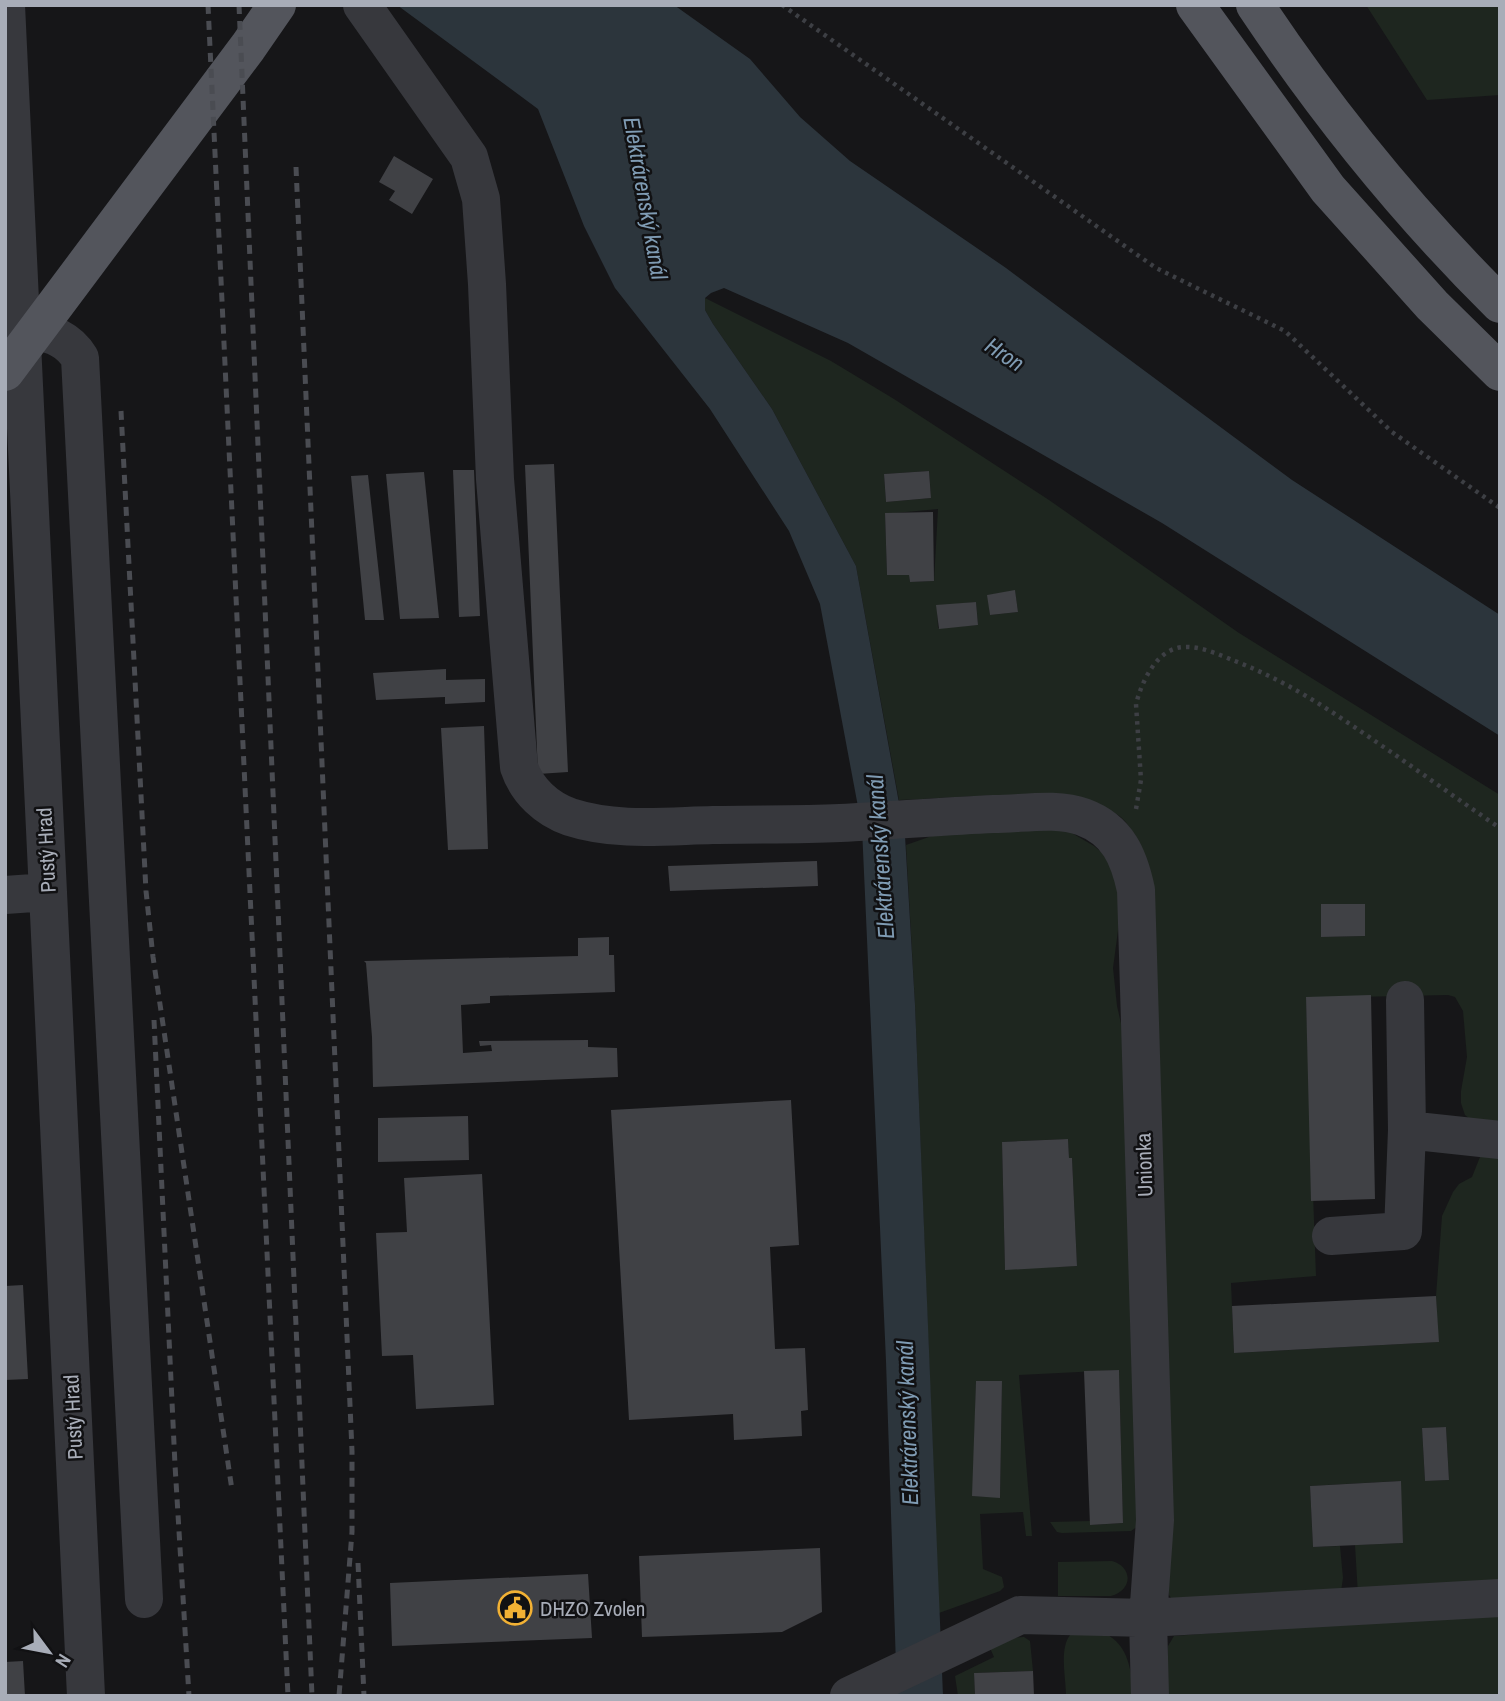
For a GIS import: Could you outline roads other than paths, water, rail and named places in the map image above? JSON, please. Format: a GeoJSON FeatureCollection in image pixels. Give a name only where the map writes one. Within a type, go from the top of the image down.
{"type":"FeatureCollection","features":[{"type":"Feature","properties":{"kind":"main road"},"geometry":{"type":"LineString","coordinates":[[5,372],[277,5]]}},
{"type":"Feature","properties":{"kind":"main road"},"geometry":{"type":"LineString","coordinates":[[1195,5],[1328,189],[1432,305],[1500,372]]}},
{"type":"Feature","properties":{"kind":"main road"},"geometry":{"type":"LineString","coordinates":[[1255,5],[1367,160],[1461,266],[1500,304]]}},
{"type":"Feature","properties":{"kind":"lane","name":"Pustý Hrad"},"geometry":{"type":"LineString","coordinates":[[6,5],[12,262],[21,327],[86,1696]]}},
{"type":"Feature","properties":{"kind":"lane","name":"Unionka"},"geometry":{"type":"LineString","coordinates":[[362,5],[469,157],[481,199],[495,479],[519,767],[522,778],[539,798],[552,808],[572,817],[607,825],[841,823],[1061,812],[1084,817],[1105,829],[1122,846],[1130,862],[1136,904],[1155,1520],[1148,1618],[1150,1696]]}},
{"type":"Feature","properties":{"kind":"lane"},"geometry":{"type":"LineString","coordinates":[[21,327],[63,338],[72,345],[80,358],[144,1599]]}},
{"type":"Feature","properties":{"kind":"lane"},"geometry":{"type":"LineString","coordinates":[[5,895],[48,892]]}},
{"type":"Feature","properties":{"kind":"lane"},"geometry":{"type":"LineString","coordinates":[[1331,1236],[1403,1231],[1407,1130],[1405,1000]]}},
{"type":"Feature","properties":{"kind":"lane"},"geometry":{"type":"LineString","coordinates":[[1407,1130],[1500,1140]]}},
{"type":"Feature","properties":{"kind":"lane"},"geometry":{"type":"LineString","coordinates":[[857,1692],[1020,1615],[1148,1618],[1500,1598]]}},
{"type":"Feature","properties":{"kind":"water"},"geometry":{"type":"Polygon","coordinates":[[[397,5],[674,5],[750,59],[800,117],[850,161],[1006,268],[1292,480],[1500,615],[1500,736],[1162,523],[848,343],[724,288],[705,298],[705,310],[772,409],[856,566],[905,836],[915,1005],[943,1696],[897,1696],[886,1361],[862,828],[820,604],[789,531],[710,409],[615,288],[584,226],[538,109],[397,5]]]}},
{"type":"Feature","properties":{"kind":"railway"},"geometry":{"type":"LineString","coordinates":[[208,5],[288,1696]]}},
{"type":"Feature","properties":{"kind":"railway"},"geometry":{"type":"LineString","coordinates":[[239,5],[312,1696]]}},
{"type":"Feature","properties":{"kind":"railway"},"geometry":{"type":"LineString","coordinates":[[296,167],[352,1451],[352,1532],[339,1696]]}},
{"type":"Feature","properties":{"kind":"railway"},"geometry":{"type":"LineString","coordinates":[[121,411],[146,891],[153,957],[232,1490]]}},
{"type":"Feature","properties":{"kind":"railway"},"geometry":{"type":"LineString","coordinates":[[154,1020],[189,1696]]}},
{"type":"Feature","properties":{"kind":"railway"},"geometry":{"type":"LineString","coordinates":[[358,1563],[364,1696]]}},
{"type":"Feature","properties":{"kind":"place","name":"DHZO Zvolen"},"geometry":{"type":"Point","coordinates":[515,1608]}},
{"type":"Feature","properties":{"kind":"water label","name":"Elektrárenský kanál"},"geometry":{"type":"Point","coordinates":[646,198]}},
{"type":"Feature","properties":{"kind":"water label","name":"Hron"},"geometry":{"type":"Point","coordinates":[1005,354]}},
{"type":"Feature","properties":{"kind":"water label","name":"Elektrárenský kanál"},"geometry":{"type":"Point","coordinates":[880,857]}},
{"type":"Feature","properties":{"kind":"water label","name":"Elektrárenský kanál"},"geometry":{"type":"Point","coordinates":[907,1423]}}]}
